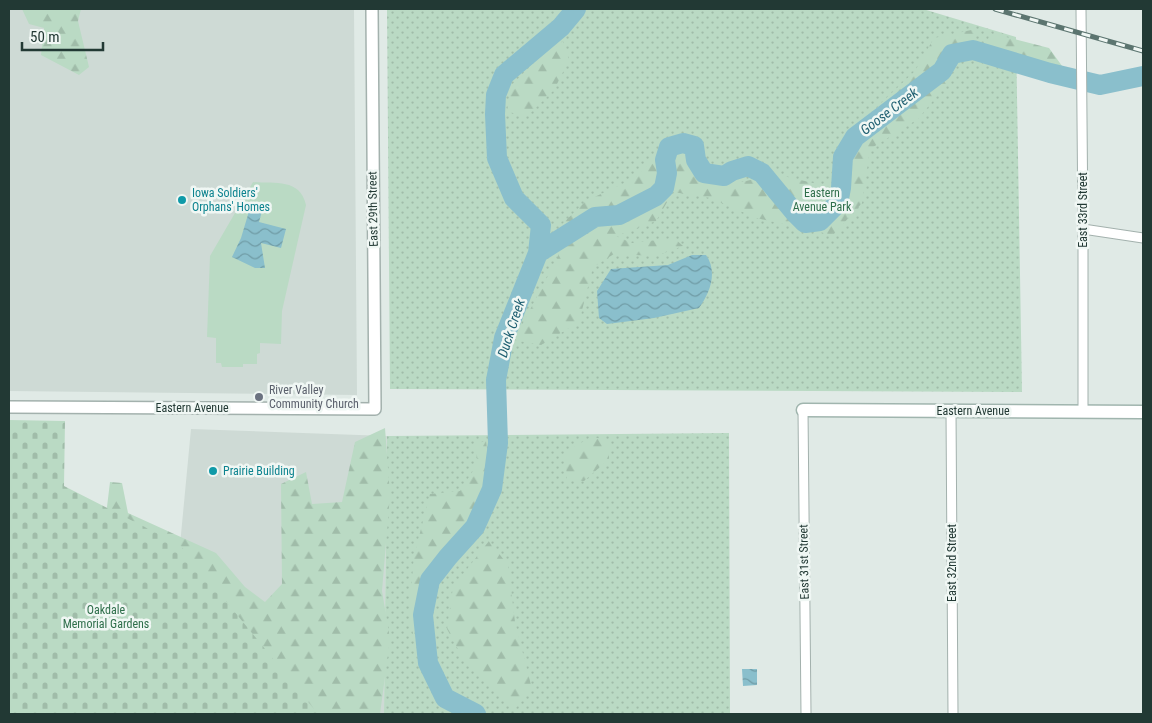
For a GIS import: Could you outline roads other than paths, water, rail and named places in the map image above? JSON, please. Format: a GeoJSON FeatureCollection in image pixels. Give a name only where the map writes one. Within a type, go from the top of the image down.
{"type":"FeatureCollection","features":[{"type":"Feature","properties":{"kind":"main road","name":"Eastern Avenue"},"geometry":{"type":"LineString","coordinates":[[803,410],[1143,412]]}},
{"type":"Feature","properties":{"kind":"street","name":"East 29th Street"},"geometry":{"type":"LineString","coordinates":[[372,9],[375,409]]}},
{"type":"Feature","properties":{"kind":"street","name":"East 33rd Street"},"geometry":{"type":"LineString","coordinates":[[1081,9],[1083,412]]}},
{"type":"Feature","properties":{"kind":"street"},"geometry":{"type":"LineString","coordinates":[[1083,229],[1143,238]]}},
{"type":"Feature","properties":{"kind":"street","name":"Eastern Avenue"},"geometry":{"type":"LineString","coordinates":[[9,407],[375,409]]}},
{"type":"Feature","properties":{"kind":"street","name":"East 31st Street"},"geometry":{"type":"LineString","coordinates":[[803,410],[806,714]]}},
{"type":"Feature","properties":{"kind":"street","name":"East 32nd Street"},"geometry":{"type":"LineString","coordinates":[[951,411],[953,714]]}},
{"type":"Feature","properties":{"kind":"water"},"geometry":{"type":"Polygon","coordinates":[[[250,208],[262,211],[259,222],[286,229],[281,248],[261,243],[265,268],[255,268],[232,257],[241,238],[250,208]]]}},
{"type":"Feature","properties":{"kind":"water"},"geometry":{"type":"Polygon","coordinates":[[[692,255],[706,255],[712,268],[709,289],[699,308],[654,318],[607,324],[599,318],[597,291],[611,269],[668,265],[692,255]]]}},
{"type":"Feature","properties":{"kind":"water"},"geometry":{"type":"Polygon","coordinates":[[[742,669],[757,669],[757,685],[743,686],[742,669]]]}},
{"type":"Feature","properties":{"kind":"waterway","name":"Duck Creek"},"geometry":{"type":"LineString","coordinates":[[476,714],[445,698],[428,663],[423,615],[430,580],[475,527],[492,489],[498,443],[496,380],[504,338],[538,253],[541,225],[514,198],[497,158],[496,95],[504,75],[561,27],[576,9]]}},
{"type":"Feature","properties":{"kind":"waterway","name":"Goose Creek"},"geometry":{"type":"LineString","coordinates":[[538,253],[595,217],[619,215],[656,196],[664,188],[667,173],[665,160],[669,147],[683,143],[694,146],[696,160],[704,173],[724,176],[732,171],[748,166],[762,173],[805,223],[820,221],[838,203],[843,157],[855,137],[942,71],[952,54],[973,50],[1050,73],[1100,85],[1143,76]]}},
{"type":"Feature","properties":{"kind":"railway"},"geometry":{"type":"LineString","coordinates":[[995,9],[1143,51]]}},
{"type":"Feature","properties":{"kind":"place","name":"Iowa Soldiers' Orphans' Homes"},"geometry":{"type":"Point","coordinates":[182,200]}},
{"type":"Feature","properties":{"kind":"place","name":"River Valley Community Church"},"geometry":{"type":"Point","coordinates":[259,397]}},
{"type":"Feature","properties":{"kind":"place","name":"Prairie Building"},"geometry":{"type":"Point","coordinates":[213,471]}},
{"type":"Feature","properties":{"kind":"park label","name":"Eastern Avenue Park"},"geometry":{"type":"Point","coordinates":[822,200]}},
{"type":"Feature","properties":{"kind":"park label","name":"Oakdale Memorial Gardens"},"geometry":{"type":"Point","coordinates":[106,617]}}]}
